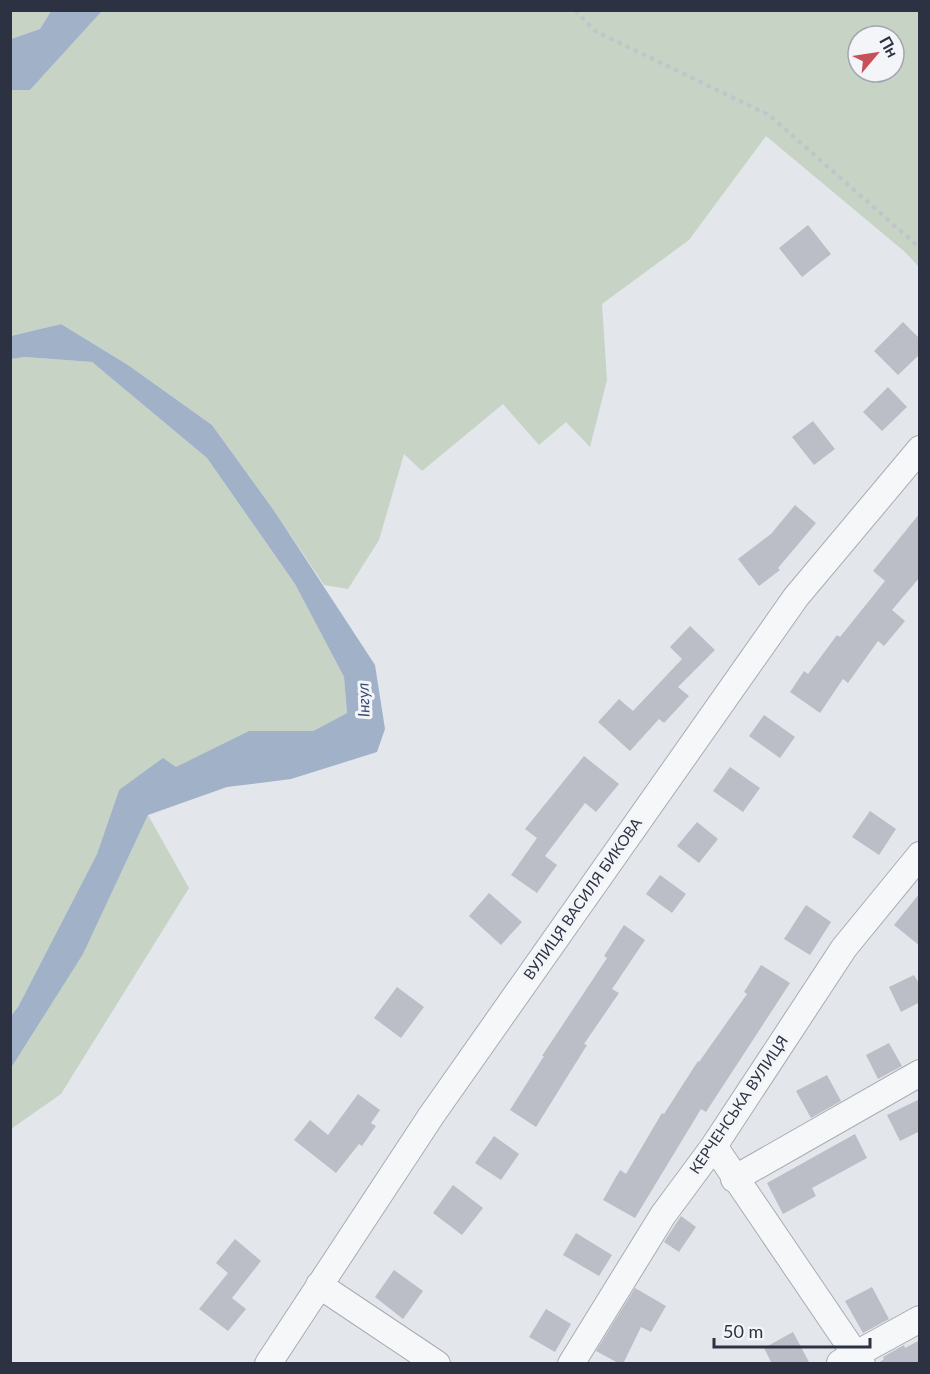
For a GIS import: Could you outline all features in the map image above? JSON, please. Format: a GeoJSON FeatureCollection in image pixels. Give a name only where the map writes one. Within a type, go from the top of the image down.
{"type":"FeatureCollection","features":[{"type":"Feature","properties":{"kind":"street","name":"ВУЛИЦЯ ВАСИЛЯ БИКОВА"},"geometry":{"type":"LineString","coordinates":[[268,1364],[430,1116],[796,597],[920,449]]}},
{"type":"Feature","properties":{"kind":"street","name":"КЕРЧЕНСЬКА ВУЛИЦЯ"},"geometry":{"type":"LineString","coordinates":[[571,1364],[663,1215],[714,1146],[844,948],[920,855]]}},
{"type":"Feature","properties":{"kind":"street"},"geometry":{"type":"LineString","coordinates":[[735,1179],[920,1072]]}},
{"type":"Feature","properties":{"kind":"street"},"geometry":{"type":"LineString","coordinates":[[714,1146],[852,1361],[920,1319]]}},
{"type":"Feature","properties":{"kind":"street"},"geometry":{"type":"LineString","coordinates":[[319,1285],[437,1364]]}},
{"type":"Feature","properties":{"kind":"path"},"geometry":{"type":"LineString","coordinates":[[575,10],[596,31],[769,115],[920,248]]}},
{"type":"Feature","properties":{"kind":"green space"},"geometry":{"type":"Polygon","coordinates":[[[10,11],[51,11],[40,29],[11,39],[10,11]]]}},
{"type":"Feature","properties":{"kind":"green space"},"geometry":{"type":"Polygon","coordinates":[[[102,11],[919,11],[919,267],[905,252],[766,136],[689,240],[602,304],[607,380],[590,447],[566,422],[539,445],[503,404],[422,471],[404,454],[379,540],[348,589],[324,585],[212,425],[128,365],[61,324],[11,336],[10,90],[30,90],[102,11]]]}},
{"type":"Feature","properties":{"kind":"green space"},"geometry":{"type":"Polygon","coordinates":[[[25,357],[92,362],[207,458],[295,584],[344,677],[347,713],[313,731],[249,731],[176,768],[119,790],[97,854],[18,1007],[11,1016],[10,359],[25,357]]]}},
{"type":"Feature","properties":{"kind":"green space"},"geometry":{"type":"Polygon","coordinates":[[[148,815],[189,888],[61,1094],[11,1129],[11,1068],[83,953],[148,815]]]}},
{"type":"Feature","properties":{"kind":"water"},"geometry":{"type":"Polygon","coordinates":[[[51,11],[102,11],[30,90],[11,90],[11,39],[40,29],[51,11]]]}},
{"type":"Feature","properties":{"kind":"water","name":"Інгул"},"geometry":{"type":"Polygon","coordinates":[[[61,324],[128,365],[212,425],[275,512],[375,665],[385,729],[377,752],[291,779],[227,787],[148,815],[83,954],[11,1068],[11,1016],[18,1007],[97,854],[119,790],[163,758],[176,767],[249,731],[313,731],[347,713],[344,677],[295,584],[207,458],[92,362],[25,357],[11,359],[11,336],[61,324]]]}},
{"type":"Feature","properties":{"kind":"building"},"geometry":{"type":"Polygon","coordinates":[[[808,225],[831,254],[802,277],[779,248],[808,225]]]}},
{"type":"Feature","properties":{"kind":"building"},"geometry":{"type":"Polygon","coordinates":[[[903,322],[920,339],[920,354],[898,375],[874,351],[903,322]]]}},
{"type":"Feature","properties":{"kind":"building"},"geometry":{"type":"Polygon","coordinates":[[[888,387],[907,407],[882,431],[863,412],[888,387]]]}},
{"type":"Feature","properties":{"kind":"building"},"geometry":{"type":"Polygon","coordinates":[[[813,421],[835,449],[814,465],[792,437],[813,421]]]}},
{"type":"Feature","properties":{"kind":"building"},"geometry":{"type":"Polygon","coordinates":[[[795,505],[816,523],[778,568],[780,570],[759,586],[738,559],[771,534],[795,505]]]}},
{"type":"Feature","properties":{"kind":"building"},"geometry":{"type":"Polygon","coordinates":[[[920,513],[920,577],[892,610],[905,621],[884,646],[878,641],[848,683],[843,679],[820,713],[790,692],[804,671],[808,674],[837,635],[840,637],[885,581],[873,571],[920,513]]]}},
{"type":"Feature","properties":{"kind":"building"},"geometry":{"type":"Polygon","coordinates":[[[690,626],[715,650],[678,687],[689,696],[664,723],[659,719],[630,751],[598,722],[619,699],[633,711],[682,659],[670,647],[690,626]]]}},
{"type":"Feature","properties":{"kind":"building"},"geometry":{"type":"Polygon","coordinates":[[[764,715],[795,737],[780,758],[749,736],[764,715]]]}},
{"type":"Feature","properties":{"kind":"building"},"geometry":{"type":"Polygon","coordinates":[[[584,756],[619,784],[596,812],[585,803],[545,856],[557,865],[537,893],[511,875],[537,838],[525,829],[584,756]]]}},
{"type":"Feature","properties":{"kind":"building"},"geometry":{"type":"Polygon","coordinates":[[[730,767],[760,788],[743,812],[713,791],[730,767]]]}},
{"type":"Feature","properties":{"kind":"building"},"geometry":{"type":"Polygon","coordinates":[[[870,811],[896,829],[879,855],[852,837],[870,811]]]}},
{"type":"Feature","properties":{"kind":"building"},"geometry":{"type":"Polygon","coordinates":[[[697,822],[718,839],[699,863],[677,846],[697,822]]]}},
{"type":"Feature","properties":{"kind":"building"},"geometry":{"type":"Polygon","coordinates":[[[660,875],[686,894],[672,913],[646,894],[660,875]]]}},
{"type":"Feature","properties":{"kind":"building"},"geometry":{"type":"Polygon","coordinates":[[[489,893],[522,922],[501,945],[469,916],[489,893]]]}},
{"type":"Feature","properties":{"kind":"building"},"geometry":{"type":"Polygon","coordinates":[[[920,893],[920,946],[894,925],[920,893]]]}},
{"type":"Feature","properties":{"kind":"building"},"geometry":{"type":"Polygon","coordinates":[[[806,905],[831,922],[810,955],[784,939],[806,905]]]}},
{"type":"Feature","properties":{"kind":"building"},"geometry":{"type":"Polygon","coordinates":[[[624,925],[645,940],[612,989],[619,993],[584,1044],[587,1045],[536,1127],[510,1110],[544,1056],[542,1056],[607,958],[604,956],[624,925]]]}},
{"type":"Feature","properties":{"kind":"building"},"geometry":{"type":"Polygon","coordinates":[[[761,965],[790,983],[706,1112],[701,1109],[635,1218],[603,1200],[620,1170],[626,1174],[662,1113],[664,1114],[698,1061],[747,994],[744,992],[761,965]]]}},
{"type":"Feature","properties":{"kind":"building"},"geometry":{"type":"Polygon","coordinates":[[[914,975],[920,985],[920,1002],[901,1012],[889,987],[914,975]]]}},
{"type":"Feature","properties":{"kind":"building"},"geometry":{"type":"Polygon","coordinates":[[[397,987],[424,1007],[401,1038],[374,1018],[397,987]]]}},
{"type":"Feature","properties":{"kind":"building"},"geometry":{"type":"Polygon","coordinates":[[[889,1043],[902,1066],[878,1079],[866,1055],[889,1043]]]}},
{"type":"Feature","properties":{"kind":"building"},"geometry":{"type":"Polygon","coordinates":[[[827,1075],[841,1101],[811,1118],[796,1091],[827,1075]]]}},
{"type":"Feature","properties":{"kind":"building"},"geometry":{"type":"Polygon","coordinates":[[[358,1094],[380,1110],[371,1123],[376,1126],[362,1146],[359,1144],[336,1173],[294,1140],[310,1120],[328,1135],[358,1094]]]}},
{"type":"Feature","properties":{"kind":"building"},"geometry":{"type":"Polygon","coordinates":[[[920,1099],[920,1131],[900,1141],[887,1115],[920,1099]]]}},
{"type":"Feature","properties":{"kind":"building"},"geometry":{"type":"Polygon","coordinates":[[[855,1134],[867,1158],[812,1188],[816,1196],[783,1214],[767,1183],[855,1134]]]}},
{"type":"Feature","properties":{"kind":"building"},"geometry":{"type":"Polygon","coordinates":[[[494,1136],[519,1154],[501,1180],[475,1163],[494,1136]]]}},
{"type":"Feature","properties":{"kind":"building"},"geometry":{"type":"Polygon","coordinates":[[[453,1185],[483,1208],[462,1235],[433,1213],[453,1185]]]}},
{"type":"Feature","properties":{"kind":"building"},"geometry":{"type":"Polygon","coordinates":[[[681,1216],[696,1227],[679,1252],[664,1242],[681,1216]]]}},
{"type":"Feature","properties":{"kind":"building"},"geometry":{"type":"Polygon","coordinates":[[[576,1233],[612,1255],[599,1276],[563,1255],[576,1233]]]}},
{"type":"Feature","properties":{"kind":"building"},"geometry":{"type":"Polygon","coordinates":[[[235,1239],[261,1261],[232,1298],[246,1309],[228,1331],[199,1309],[228,1273],[216,1263],[235,1239]]]}},
{"type":"Feature","properties":{"kind":"building"},"geometry":{"type":"Polygon","coordinates":[[[394,1270],[423,1291],[403,1319],[375,1297],[394,1270]]]}},
{"type":"Feature","properties":{"kind":"building"},"geometry":{"type":"Polygon","coordinates":[[[872,1287],[889,1319],[863,1333],[845,1301],[872,1287]]]}},
{"type":"Feature","properties":{"kind":"building"},"geometry":{"type":"Polygon","coordinates":[[[635,1288],[666,1306],[651,1332],[641,1327],[623,1364],[620,1364],[596,1351],[635,1288]]]}},
{"type":"Feature","properties":{"kind":"building"},"geometry":{"type":"Polygon","coordinates":[[[546,1309],[571,1324],[555,1352],[529,1337],[546,1309]]]}},
{"type":"Feature","properties":{"kind":"building"},"geometry":{"type":"Polygon","coordinates":[[[793,1332],[810,1364],[772,1364],[764,1348],[793,1332]]]}},
{"type":"Feature","properties":{"kind":"building"},"geometry":{"type":"Polygon","coordinates":[[[920,1340],[920,1364],[877,1364],[884,1359],[883,1357],[904,1345],[905,1348],[920,1340]]]}}]}
